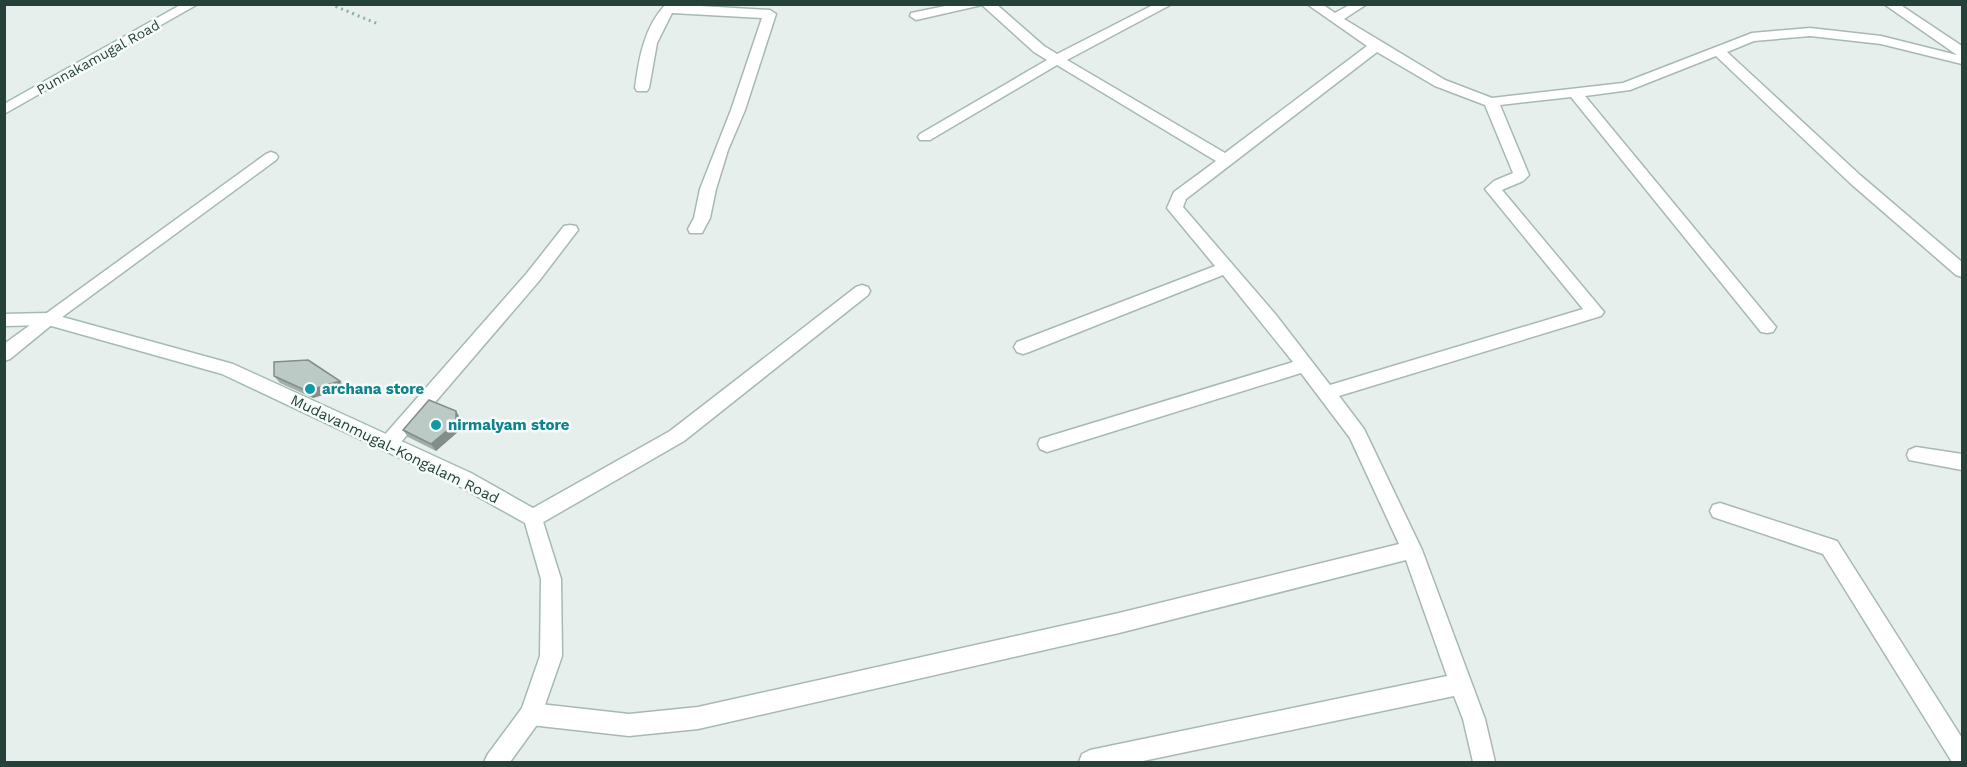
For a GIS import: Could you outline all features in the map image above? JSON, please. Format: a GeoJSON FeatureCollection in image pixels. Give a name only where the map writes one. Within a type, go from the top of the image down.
{"type":"FeatureCollection","features":[{"type":"Feature","properties":{"kind":"street","name":"Punnakamugal Road"},"geometry":{"type":"LineString","coordinates":[[4,110],[192,4]]}},
{"type":"Feature","properties":{"kind":"street"},"geometry":{"type":"LineString","coordinates":[[916,16],[977,4]]}},
{"type":"Feature","properties":{"kind":"street"},"geometry":{"type":"LineString","coordinates":[[988,4],[1056,60],[1227,161]]}},
{"type":"Feature","properties":{"kind":"street"},"geometry":{"type":"LineString","coordinates":[[926,137],[1056,60],[1166,4]]}},
{"type":"Feature","properties":{"kind":"street"},"geometry":{"type":"LineString","coordinates":[[1313,4],[1376,46],[1440,83],[1491,102],[1625,87],[1752,38],[1810,32],[1881,40],[1962,60]]}},
{"type":"Feature","properties":{"kind":"street"},"geometry":{"type":"LineString","coordinates":[[1334,19],[1361,4]]}},
{"type":"Feature","properties":{"kind":"street"},"geometry":{"type":"LineString","coordinates":[[1890,4],[1962,52]]}},
{"type":"Feature","properties":{"kind":"street"},"geometry":{"type":"LineString","coordinates":[[642,88],[645,60],[670,7],[770,14],[738,110],[721,150],[708,189],[702,218],[696,229]]}},
{"type":"Feature","properties":{"kind":"street"},"geometry":{"type":"LineString","coordinates":[[1376,46],[1179,196],[1174,208],[1270,319],[1357,434],[1412,550],[1474,719],[1484,762]]}},
{"type":"Feature","properties":{"kind":"street"},"geometry":{"type":"LineString","coordinates":[[1718,51],[1855,180],[1962,271]]}},
{"type":"Feature","properties":{"kind":"street"},"geometry":{"type":"LineString","coordinates":[[1576,94],[1767,327]]}},
{"type":"Feature","properties":{"kind":"street"},"geometry":{"type":"LineString","coordinates":[[1326,393],[1595,312],[1493,189],[1521,175],[1491,102]]}},
{"type":"Feature","properties":{"kind":"street"},"geometry":{"type":"LineString","coordinates":[[4,354],[48,319],[271,157]]}},
{"type":"Feature","properties":{"kind":"street"},"geometry":{"type":"LineString","coordinates":[[388,444],[570,230]]}},
{"type":"Feature","properties":{"kind":"street"},"geometry":{"type":"LineString","coordinates":[[1023,347],[1226,268]]}},
{"type":"Feature","properties":{"kind":"street"},"geometry":{"type":"LineString","coordinates":[[496,762],[531,714],[551,656],[551,579],[533,518],[677,436],[862,291]]}},
{"type":"Feature","properties":{"kind":"street","name":"Mudavanmugal-Kongalam Road"},"geometry":{"type":"LineString","coordinates":[[4,320],[48,319],[227,369],[464,479],[533,518]]}},
{"type":"Feature","properties":{"kind":"street"},"geometry":{"type":"LineString","coordinates":[[1047,444],[1305,365]]}},
{"type":"Feature","properties":{"kind":"street"},"geometry":{"type":"LineString","coordinates":[[1916,455],[1962,462]]}},
{"type":"Feature","properties":{"kind":"street"},"geometry":{"type":"LineString","coordinates":[[1720,511],[1830,547],[1962,758]]}},
{"type":"Feature","properties":{"kind":"street"},"geometry":{"type":"LineString","coordinates":[[531,714],[629,725],[698,718],[1119,623],[1412,550]]}},
{"type":"Feature","properties":{"kind":"street"},"geometry":{"type":"LineString","coordinates":[[1090,762],[1461,684]]}},
{"type":"Feature","properties":{"kind":"path"},"geometry":{"type":"LineString","coordinates":[[330,4],[378,24]]}},
{"type":"Feature","properties":{"kind":"building"},"geometry":{"type":"Polygon","coordinates":[[[308,360],[340,381],[307,391],[274,376],[274,362],[308,360]]]}},
{"type":"Feature","properties":{"kind":"building","name":"nirmalyam store"},"geometry":{"type":"Polygon","coordinates":[[[429,400],[456,411],[456,423],[431,444],[403,430],[429,400]]]}},
{"type":"Feature","properties":{"kind":"place","name":"archana store"},"geometry":{"type":"Point","coordinates":[310,389]}},
{"type":"Feature","properties":{"kind":"place","name":"nirmalyam store"},"geometry":{"type":"Point","coordinates":[436,425]}}]}
